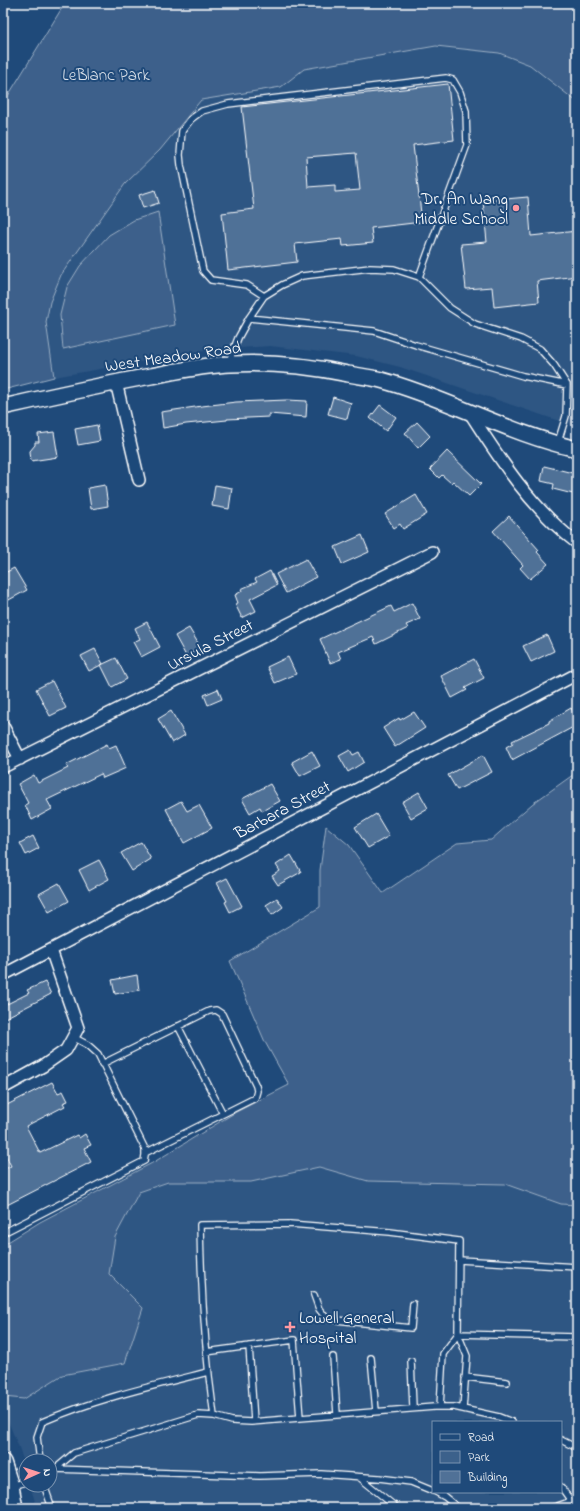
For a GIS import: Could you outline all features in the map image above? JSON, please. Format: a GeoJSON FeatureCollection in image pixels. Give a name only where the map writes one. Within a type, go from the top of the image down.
{"type":"FeatureCollection","features":[{"type":"Feature","properties":{"kind":"street","name":"West Meadow Road"},"geometry":{"type":"LineString","coordinates":[[3,407],[116,382],[179,371],[228,364],[279,364],[333,371],[381,380],[446,402],[470,413],[557,445],[577,449]]}},
{"type":"Feature","properties":{"kind":"street"},"geometry":{"type":"LineString","coordinates":[[116,382],[139,480]]}},
{"type":"Feature","properties":{"kind":"street"},"geometry":{"type":"LineString","coordinates":[[470,413],[495,453],[538,507],[577,543]]}},
{"type":"Feature","properties":{"kind":"street","name":"Ursula Street"},"geometry":{"type":"LineString","coordinates":[[3,767],[432,552]]}},
{"type":"Feature","properties":{"kind":"street","name":"Barbara Street"},"geometry":{"type":"LineString","coordinates":[[3,975],[577,674]]}},
{"type":"Feature","properties":{"kind":"street"},"geometry":{"type":"LineString","coordinates":[[3,726],[20,759]]}},
{"type":"Feature","properties":{"kind":"street"},"geometry":{"type":"LineString","coordinates":[[3,1088],[43,1066],[66,1050],[78,1028],[51,950]]}},
{"type":"Feature","properties":{"kind":"street"},"geometry":{"type":"LineString","coordinates":[[3,1462],[16,1508]]}},
{"type":"Feature","properties":{"kind":"lane"},"geometry":{"type":"LineString","coordinates":[[264,296],[246,285],[212,280],[203,271],[180,155],[182,131],[191,119],[202,111],[228,104],[446,78],[453,80],[460,92],[466,111],[467,145],[419,277]]}},
{"type":"Feature","properties":{"kind":"lane"},"geometry":{"type":"LineString","coordinates":[[228,364],[238,338],[264,296],[282,285],[302,276],[370,268],[394,270],[419,277],[450,308],[475,324],[521,339],[540,350],[554,365],[567,385],[566,416],[557,445]]}},
{"type":"Feature","properties":{"kind":"lane"},"geometry":{"type":"LineString","coordinates":[[249,318],[374,331],[416,345],[523,376],[567,385]]}},
{"type":"Feature","properties":{"kind":"lane"},"geometry":{"type":"LineString","coordinates":[[102,1064],[209,1011],[216,1010],[222,1014],[256,1086],[257,1091],[255,1098],[145,1153]]}},
{"type":"Feature","properties":{"kind":"lane"},"geometry":{"type":"LineString","coordinates":[[178,1026],[223,1114]]}},
{"type":"Feature","properties":{"kind":"lane"},"geometry":{"type":"LineString","coordinates":[[3,1233],[144,1161],[145,1149],[94,1049],[73,1037]]}},
{"type":"Feature","properties":{"kind":"lane"},"geometry":{"type":"LineString","coordinates":[[214,1416],[206,1352],[202,1297],[200,1225],[290,1224],[390,1232],[459,1241],[457,1308],[458,1334],[466,1356],[463,1409]]}},
{"type":"Feature","properties":{"kind":"lane"},"geometry":{"type":"LineString","coordinates":[[459,1260],[577,1267]]}},
{"type":"Feature","properties":{"kind":"lane"},"geometry":{"type":"LineString","coordinates":[[314,1295],[319,1309],[327,1319],[411,1328],[414,1304]]}},
{"type":"Feature","properties":{"kind":"lane"},"geometry":{"type":"LineString","coordinates":[[458,1334],[577,1338]]}},
{"type":"Feature","properties":{"kind":"lane"},"geometry":{"type":"LineString","coordinates":[[440,1407],[443,1354],[458,1334]]}},
{"type":"Feature","properties":{"kind":"lane"},"geometry":{"type":"LineString","coordinates":[[206,1352],[294,1340],[300,1418]]}},
{"type":"Feature","properties":{"kind":"lane"},"geometry":{"type":"LineString","coordinates":[[249,1346],[254,1421]]}},
{"type":"Feature","properties":{"kind":"lane"},"geometry":{"type":"LineString","coordinates":[[333,1357],[337,1414]]}},
{"type":"Feature","properties":{"kind":"lane"},"geometry":{"type":"LineString","coordinates":[[371,1358],[376,1411]]}},
{"type":"Feature","properties":{"kind":"lane"},"geometry":{"type":"LineString","coordinates":[[411,1361],[413,1408]]}},
{"type":"Feature","properties":{"kind":"lane"},"geometry":{"type":"LineString","coordinates":[[39,1453],[37,1437],[42,1422],[65,1412],[126,1393],[208,1372]]}},
{"type":"Feature","properties":{"kind":"lane"},"geometry":{"type":"LineString","coordinates":[[465,1377],[507,1382]]}},
{"type":"Feature","properties":{"kind":"lane"},"geometry":{"type":"LineString","coordinates":[[58,1466],[74,1453],[198,1415],[214,1416],[232,1421],[254,1421],[413,1408],[454,1407],[499,1417],[509,1421]]}},
{"type":"Feature","properties":{"kind":"lane"},"geometry":{"type":"LineString","coordinates":[[562,1440],[577,1448]]}},
{"type":"Feature","properties":{"kind":"lane"},"geometry":{"type":"LineString","coordinates":[[58,1471],[260,1476],[321,1474],[358,1476],[411,1482],[432,1490]]}},
{"type":"Feature","properties":{"kind":"lane"},"geometry":{"type":"LineString","coordinates":[[358,1476],[397,1508]]}},
{"type":"Feature","properties":{"kind":"lane"},"geometry":{"type":"LineString","coordinates":[[11,1486],[18,1484]]}},
{"type":"Feature","properties":{"kind":"lane"},"geometry":{"type":"LineString","coordinates":[[552,1508],[574,1500],[562,1488]]}},
{"type":"Feature","properties":{"kind":"lane"},"geometry":{"type":"LineString","coordinates":[[47,1493],[52,1508]]}},
{"type":"Feature","properties":{"kind":"lane"},"geometry":{"type":"LineString","coordinates":[[438,1493],[458,1508]]}},
{"type":"Feature","properties":{"kind":"shaded area"},"geometry":{"type":"Polygon","coordinates":[[[435,46],[499,53],[530,65],[577,102],[577,427],[400,367],[356,356],[270,346],[210,350],[54,377],[46,322],[62,238],[203,88],[435,46]]]}},
{"type":"Feature","properties":{"kind":"shaded area","name":"Lowell General Hospital"},"geometry":{"type":"Polygon","coordinates":[[[577,1058],[577,1508],[37,1508],[32,1493],[58,1493],[58,1453],[21,1453],[3,1409],[3,1245],[293,1097],[577,1058]]]}},
{"type":"Feature","properties":{"kind":"green space","name":"LeBlanc Park"},"geometry":{"type":"Polygon","coordinates":[[[65,3],[577,3],[577,102],[530,65],[499,53],[436,46],[304,69],[281,87],[201,100],[160,150],[125,184],[61,275],[50,302],[46,322],[54,377],[3,390],[3,104],[65,3]]]}},
{"type":"Feature","properties":{"kind":"green space"},"geometry":{"type":"Polygon","coordinates":[[[158,212],[175,325],[63,349],[60,315],[67,287],[80,266],[109,235],[134,220],[158,212]]]}},
{"type":"Feature","properties":{"kind":"green space"},"geometry":{"type":"Polygon","coordinates":[[[577,772],[577,1205],[561,1204],[505,1184],[368,1181],[319,1167],[251,1182],[168,1182],[139,1192],[115,1237],[109,1274],[143,1308],[125,1363],[62,1375],[24,1399],[3,1397],[3,1245],[40,1222],[154,1162],[236,1112],[289,1085],[265,1042],[230,961],[320,907],[320,870],[326,826],[349,845],[383,893],[457,843],[491,840],[532,804],[577,772]]]}},
{"type":"Feature","properties":{"kind":"building"},"geometry":{"type":"Polygon","coordinates":[[[448,84],[454,140],[413,145],[422,222],[371,228],[373,243],[343,246],[342,239],[295,244],[297,262],[228,270],[222,213],[254,209],[242,107],[448,84]],[[356,153],[306,157],[308,187],[335,185],[335,192],[360,190],[356,153]]]}},
{"type":"Feature","properties":{"kind":"building"},"geometry":{"type":"Polygon","coordinates":[[[155,190],[159,203],[143,208],[139,195],[155,190]]]}},
{"type":"Feature","properties":{"kind":"building"},"geometry":{"type":"Polygon","coordinates":[[[528,197],[531,236],[577,231],[577,276],[537,281],[539,302],[494,307],[492,287],[466,289],[461,244],[487,242],[483,201],[528,197]]]}},
{"type":"Feature","properties":{"kind":"building"},"geometry":{"type":"Polygon","coordinates":[[[333,397],[351,403],[347,419],[328,414],[333,397]]]}},
{"type":"Feature","properties":{"kind":"building"},"geometry":{"type":"Polygon","coordinates":[[[287,400],[307,401],[306,417],[269,414],[269,417],[227,419],[163,428],[161,412],[236,402],[287,400]]]}},
{"type":"Feature","properties":{"kind":"building"},"geometry":{"type":"Polygon","coordinates":[[[380,405],[396,417],[386,431],[370,418],[380,405]]]}},
{"type":"Feature","properties":{"kind":"building"},"geometry":{"type":"Polygon","coordinates":[[[417,422],[430,436],[418,448],[405,433],[417,422]]]}},
{"type":"Feature","properties":{"kind":"building"},"geometry":{"type":"Polygon","coordinates":[[[97,425],[100,441],[78,445],[75,429],[97,425]]]}},
{"type":"Feature","properties":{"kind":"building"},"geometry":{"type":"Polygon","coordinates":[[[54,432],[58,457],[31,461],[30,451],[35,445],[35,442],[39,442],[38,434],[54,432]]]}},
{"type":"Feature","properties":{"kind":"building"},"geometry":{"type":"Polygon","coordinates":[[[447,451],[481,484],[469,496],[453,481],[451,483],[442,475],[439,478],[430,469],[447,451]]]}},
{"type":"Feature","properties":{"kind":"building"},"geometry":{"type":"Polygon","coordinates":[[[544,466],[577,474],[577,495],[553,489],[554,484],[541,481],[544,466]]]}},
{"type":"Feature","properties":{"kind":"building"},"geometry":{"type":"Polygon","coordinates":[[[105,485],[108,506],[91,509],[88,488],[105,485]]]}},
{"type":"Feature","properties":{"kind":"building"},"geometry":{"type":"Polygon","coordinates":[[[215,485],[232,488],[229,509],[212,506],[215,485]]]}},
{"type":"Feature","properties":{"kind":"building"},"geometry":{"type":"Polygon","coordinates":[[[416,495],[427,514],[403,529],[400,524],[394,528],[385,514],[416,495]]]}},
{"type":"Feature","properties":{"kind":"building"},"geometry":{"type":"Polygon","coordinates":[[[509,516],[539,550],[537,552],[548,564],[530,579],[520,568],[523,565],[493,531],[509,516]]]}},
{"type":"Feature","properties":{"kind":"building"},"geometry":{"type":"Polygon","coordinates":[[[362,535],[369,552],[342,564],[335,547],[362,535]]]}},
{"type":"Feature","properties":{"kind":"building"},"geometry":{"type":"Polygon","coordinates":[[[306,559],[316,577],[286,593],[276,574],[306,559]]]}},
{"type":"Feature","properties":{"kind":"building"},"geometry":{"type":"Polygon","coordinates":[[[14,568],[27,590],[7,601],[3,594],[3,574],[14,568]]]}},
{"type":"Feature","properties":{"kind":"building"},"geometry":{"type":"Polygon","coordinates":[[[270,571],[277,585],[250,599],[256,611],[242,618],[235,604],[238,603],[235,595],[242,591],[241,589],[257,582],[255,579],[270,571]]]}},
{"type":"Feature","properties":{"kind":"building"},"geometry":{"type":"Polygon","coordinates":[[[412,603],[420,619],[406,625],[408,628],[376,644],[373,637],[338,652],[341,659],[330,663],[320,639],[391,606],[394,612],[412,603]]]}},
{"type":"Feature","properties":{"kind":"building"},"geometry":{"type":"Polygon","coordinates":[[[147,622],[160,647],[141,657],[133,642],[140,639],[135,628],[147,622]]]}},
{"type":"Feature","properties":{"kind":"building"},"geometry":{"type":"Polygon","coordinates":[[[189,628],[201,648],[186,656],[175,636],[189,628]]]}},
{"type":"Feature","properties":{"kind":"building"},"geometry":{"type":"Polygon","coordinates":[[[547,635],[554,651],[531,662],[523,646],[547,635]]]}},
{"type":"Feature","properties":{"kind":"building"},"geometry":{"type":"Polygon","coordinates":[[[95,649],[103,664],[89,671],[81,656],[95,649]]]}},
{"type":"Feature","properties":{"kind":"building"},"geometry":{"type":"Polygon","coordinates":[[[288,657],[296,674],[275,683],[267,667],[288,657]]]}},
{"type":"Feature","properties":{"kind":"building"},"geometry":{"type":"Polygon","coordinates":[[[116,658],[127,679],[112,687],[101,665],[116,658]]]}},
{"type":"Feature","properties":{"kind":"building"},"geometry":{"type":"Polygon","coordinates":[[[474,659],[484,678],[465,688],[467,690],[452,698],[441,676],[474,659]]]}},
{"type":"Feature","properties":{"kind":"building"},"geometry":{"type":"Polygon","coordinates":[[[52,681],[66,708],[50,716],[36,689],[52,681]]]}},
{"type":"Feature","properties":{"kind":"building"},"geometry":{"type":"Polygon","coordinates":[[[218,689],[222,699],[208,705],[204,695],[218,689]]]}},
{"type":"Feature","properties":{"kind":"building"},"geometry":{"type":"Polygon","coordinates":[[[571,708],[573,711],[577,708],[577,725],[512,760],[506,747],[513,743],[512,741],[549,723],[549,721],[571,708]]]}},
{"type":"Feature","properties":{"kind":"building"},"geometry":{"type":"Polygon","coordinates":[[[171,711],[185,735],[172,743],[158,719],[171,711]]]}},
{"type":"Feature","properties":{"kind":"building"},"geometry":{"type":"Polygon","coordinates":[[[414,712],[425,728],[395,747],[383,728],[399,718],[400,720],[414,712]]]}},
{"type":"Feature","properties":{"kind":"building"},"geometry":{"type":"Polygon","coordinates":[[[107,744],[109,748],[116,745],[126,768],[103,778],[101,774],[47,800],[52,809],[32,820],[25,805],[28,803],[18,784],[34,775],[38,783],[68,768],[66,765],[107,744]]]}},
{"type":"Feature","properties":{"kind":"building"},"geometry":{"type":"Polygon","coordinates":[[[350,750],[353,755],[359,752],[364,762],[348,772],[339,756],[350,750]]]}},
{"type":"Feature","properties":{"kind":"building"},"geometry":{"type":"Polygon","coordinates":[[[312,751],[320,766],[300,776],[292,762],[312,751]]]}},
{"type":"Feature","properties":{"kind":"building"},"geometry":{"type":"Polygon","coordinates":[[[483,755],[492,772],[457,790],[448,775],[483,755]]]}},
{"type":"Feature","properties":{"kind":"building"},"geometry":{"type":"Polygon","coordinates":[[[270,784],[280,801],[262,811],[260,807],[250,813],[242,799],[270,784]]]}},
{"type":"Feature","properties":{"kind":"building"},"geometry":{"type":"Polygon","coordinates":[[[419,792],[428,808],[411,818],[402,802],[419,792]]]}},
{"type":"Feature","properties":{"kind":"building"},"geometry":{"type":"Polygon","coordinates":[[[181,801],[187,811],[199,805],[212,828],[184,843],[166,809],[181,801]]]}},
{"type":"Feature","properties":{"kind":"building"},"geometry":{"type":"Polygon","coordinates":[[[376,814],[389,836],[368,848],[355,827],[376,814]]]}},
{"type":"Feature","properties":{"kind":"building"},"geometry":{"type":"Polygon","coordinates":[[[33,836],[39,848],[26,855],[20,843],[33,836]]]}},
{"type":"Feature","properties":{"kind":"building"},"geometry":{"type":"Polygon","coordinates":[[[141,842],[151,859],[132,871],[121,853],[141,842]]]}},
{"type":"Feature","properties":{"kind":"building"},"geometry":{"type":"Polygon","coordinates":[[[291,855],[301,872],[278,885],[272,876],[280,871],[276,865],[291,855]]]}},
{"type":"Feature","properties":{"kind":"building"},"geometry":{"type":"Polygon","coordinates":[[[99,860],[109,879],[89,890],[79,870],[99,860]]]}},
{"type":"Feature","properties":{"kind":"building"},"geometry":{"type":"Polygon","coordinates":[[[227,878],[242,906],[230,912],[225,902],[227,901],[217,883],[227,878]]]}},
{"type":"Feature","properties":{"kind":"building"},"geometry":{"type":"Polygon","coordinates":[[[59,883],[69,901],[49,912],[39,894],[59,883]]]}},
{"type":"Feature","properties":{"kind":"building"},"geometry":{"type":"Polygon","coordinates":[[[277,898],[283,907],[272,915],[266,905],[277,898]]]}},
{"type":"Feature","properties":{"kind":"building"},"geometry":{"type":"Polygon","coordinates":[[[137,975],[139,990],[115,994],[112,980],[137,975]]]}},
{"type":"Feature","properties":{"kind":"building"},"geometry":{"type":"Polygon","coordinates":[[[45,982],[51,994],[3,1019],[3,1006],[29,993],[27,990],[45,982]]]}},
{"type":"Feature","properties":{"kind":"building"},"geometry":{"type":"Polygon","coordinates":[[[52,1082],[58,1093],[63,1091],[68,1101],[63,1103],[65,1106],[26,1126],[40,1153],[77,1135],[79,1138],[85,1134],[91,1145],[84,1148],[91,1162],[3,1207],[3,1170],[11,1166],[3,1150],[3,1107],[52,1082]]]}},
{"type":"Feature","properties":{"kind":"place","name":"Dr. An Wang Middle School"},"geometry":{"type":"Point","coordinates":[516,208]}},
{"type":"Feature","properties":{"kind":"place","name":"Lowell General Hospital"},"geometry":{"type":"Point","coordinates":[290,1327]}}]}
